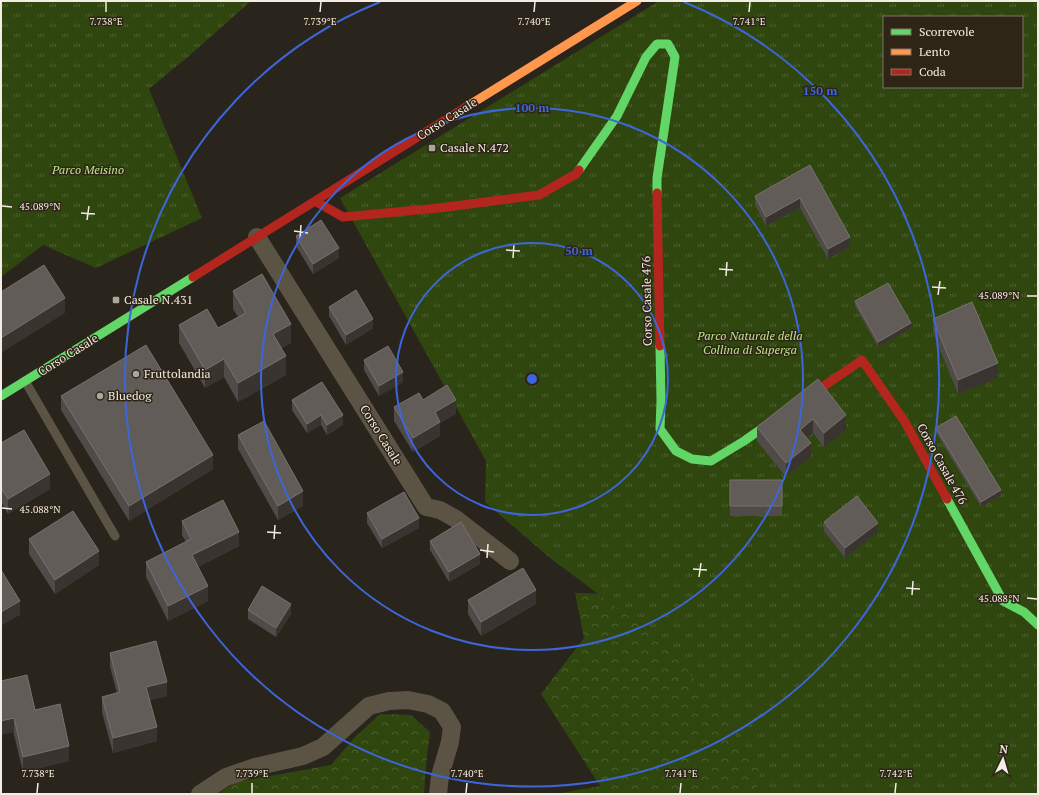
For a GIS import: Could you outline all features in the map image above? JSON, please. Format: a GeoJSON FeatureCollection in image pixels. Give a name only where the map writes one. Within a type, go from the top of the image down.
{"type":"FeatureCollection","features":[{"type":"Feature","properties":{"kind":"street","name":"Corso Casale"},"geometry":{"type":"LineString","coordinates":[[1,396],[638,1]]}},
{"type":"Feature","properties":{"kind":"street","name":"Corso Casale 476"},"geometry":{"type":"LineString","coordinates":[[315,201],[343,217],[439,208],[539,195],[576,174],[616,116],[646,57],[657,44],[668,44],[675,57],[657,178],[661,401],[660,429],[676,451],[692,459],[711,461],[744,441],[862,360],[905,422],[1003,601],[1024,612],[1038,625]]}},
{"type":"Feature","properties":{"kind":"street","name":"Corso Casale"},"geometry":{"type":"LineString","coordinates":[[257,237],[426,507],[440,510],[456,518],[510,561]]}},
{"type":"Feature","properties":{"kind":"street"},"geometry":{"type":"LineString","coordinates":[[200,794],[226,777],[254,767],[303,756],[323,747],[369,706],[389,701],[408,700],[428,704],[442,711],[452,727],[450,742],[440,776],[438,794]]}},
{"type":"Feature","properties":{"kind":"lane"},"geometry":{"type":"LineString","coordinates":[[25,381],[115,536]]}},
{"type":"Feature","properties":{"kind":"green space","name":"Parco Meisino"},"geometry":{"type":"Polygon","coordinates":[[[1,1],[251,1],[149,89],[202,218],[96,268],[43,245],[1,277],[1,1]]]}},
{"type":"Feature","properties":{"kind":"green space","name":"Parco Naturale della Collina di Superga"},"geometry":{"type":"Polygon","coordinates":[[[659,1],[1038,1],[1038,794],[755,794],[760,769],[671,648],[550,558],[485,502],[486,461],[340,198],[659,1]]]}},
{"type":"Feature","properties":{"kind":"green space"},"geometry":{"type":"Polygon","coordinates":[[[575,593],[708,596],[861,794],[555,794],[600,786],[541,694],[584,638],[575,593]]]}},
{"type":"Feature","properties":{"kind":"green space"},"geometry":{"type":"Polygon","coordinates":[[[380,714],[411,715],[430,732],[424,794],[218,794],[236,782],[331,765],[355,737],[380,714]]]}},
{"type":"Feature","properties":{"kind":"building"},"geometry":{"type":"Polygon","coordinates":[[[810,165],[850,237],[828,249],[800,198],[766,217],[755,196],[810,165]]]}},
{"type":"Feature","properties":{"kind":"building"},"geometry":{"type":"Polygon","coordinates":[[[321,220],[339,248],[313,264],[296,236],[321,220]]]}},
{"type":"Feature","properties":{"kind":"building"},"geometry":{"type":"Polygon","coordinates":[[[44,265],[65,298],[1,338],[1,292],[44,265]]]}},
{"type":"Feature","properties":{"kind":"building"},"geometry":{"type":"Polygon","coordinates":[[[262,274],[291,324],[273,334],[286,356],[238,383],[224,359],[205,370],[179,325],[207,309],[218,328],[246,313],[233,291],[262,274]]]}},
{"type":"Feature","properties":{"kind":"building"},"geometry":{"type":"Polygon","coordinates":[[[888,283],[911,323],[878,342],[855,301],[888,283]]]}},
{"type":"Feature","properties":{"kind":"building"},"geometry":{"type":"Polygon","coordinates":[[[356,290],[373,319],[346,335],[329,307],[356,290]]]}},
{"type":"Feature","properties":{"kind":"building"},"geometry":{"type":"Polygon","coordinates":[[[972,302],[998,363],[958,380],[933,319],[972,302]]]}},
{"type":"Feature","properties":{"kind":"building"},"geometry":{"type":"Polygon","coordinates":[[[146,345],[213,455],[129,506],[61,396],[146,345]]]}},
{"type":"Feature","properties":{"kind":"building"},"geometry":{"type":"Polygon","coordinates":[[[388,346],[403,372],[379,386],[364,360],[388,346]]]}},
{"type":"Feature","properties":{"kind":"building"},"geometry":{"type":"Polygon","coordinates":[[[818,379],[846,415],[824,433],[813,419],[800,430],[811,443],[786,463],[757,427],[818,379]]]}},
{"type":"Feature","properties":{"kind":"building"},"geometry":{"type":"Polygon","coordinates":[[[322,382],[343,415],[327,425],[321,415],[307,424],[292,400],[322,382]]]}},
{"type":"Feature","properties":{"kind":"building"},"geometry":{"type":"Polygon","coordinates":[[[447,385],[456,400],[435,412],[440,422],[413,438],[394,407],[419,393],[423,400],[447,385]]]}},
{"type":"Feature","properties":{"kind":"building"},"geometry":{"type":"Polygon","coordinates":[[[956,416],[1001,490],[981,502],[936,428],[956,416]]]}},
{"type":"Feature","properties":{"kind":"building"},"geometry":{"type":"Polygon","coordinates":[[[264,421],[303,491],[278,506],[238,435],[264,421]]]}},
{"type":"Feature","properties":{"kind":"building"},"geometry":{"type":"Polygon","coordinates":[[[24,430],[50,474],[8,499],[1,488],[1,443],[24,430]]]}},
{"type":"Feature","properties":{"kind":"building"},"geometry":{"type":"Polygon","coordinates":[[[730,480],[782,480],[782,506],[730,506],[730,480]]]}},
{"type":"Feature","properties":{"kind":"building"},"geometry":{"type":"Polygon","coordinates":[[[404,492],[419,518],[382,539],[367,513],[404,492]]]}},
{"type":"Feature","properties":{"kind":"building"},"geometry":{"type":"Polygon","coordinates":[[[857,496],[878,523],[845,548],[824,522],[857,496]]]}},
{"type":"Feature","properties":{"kind":"building"},"geometry":{"type":"Polygon","coordinates":[[[223,500],[239,532],[192,555],[208,586],[168,606],[146,562],[191,539],[182,521],[223,500]]]}},
{"type":"Feature","properties":{"kind":"building"},"geometry":{"type":"Polygon","coordinates":[[[73,511],[99,551],[55,580],[29,539],[73,511]]]}},
{"type":"Feature","properties":{"kind":"building"},"geometry":{"type":"Polygon","coordinates":[[[461,522],[480,554],[449,572],[430,541],[461,522]]]}},
{"type":"Feature","properties":{"kind":"building"},"geometry":{"type":"Polygon","coordinates":[[[523,568],[536,590],[481,622],[468,600],[523,568]]]}},
{"type":"Feature","properties":{"kind":"building"},"geometry":{"type":"Polygon","coordinates":[[[1,570],[20,601],[1,612],[1,570]]]}},
{"type":"Feature","properties":{"kind":"building"},"geometry":{"type":"Polygon","coordinates":[[[262,586],[291,604],[276,628],[248,610],[262,586]]]}},
{"type":"Feature","properties":{"kind":"building"},"geometry":{"type":"Polygon","coordinates":[[[156,641],[167,682],[146,687],[157,727],[113,738],[102,697],[120,692],[110,653],[156,641]]]}},
{"type":"Feature","properties":{"kind":"building"},"geometry":{"type":"Polygon","coordinates":[[[27,675],[35,710],[60,704],[69,746],[23,757],[14,718],[1,721],[1,681],[27,675]]]}},
{"type":"Feature","properties":{"kind":"traffic: fast"},"geometry":{"type":"LineString","coordinates":[[579,170],[617,116],[646,57],[657,44],[668,44],[675,57],[657,178],[657,193]]}},
{"type":"Feature","properties":{"kind":"traffic: fast"},"geometry":{"type":"LineString","coordinates":[[1,396],[193,277]]}},
{"type":"Feature","properties":{"kind":"traffic: fast"},"geometry":{"type":"LineString","coordinates":[[660,346],[660,429],[676,451],[692,459],[711,461],[744,441],[777,418]]}},
{"type":"Feature","properties":{"kind":"traffic: fast"},"geometry":{"type":"LineString","coordinates":[[947,499],[1003,601],[1024,612],[1038,625]]}},
{"type":"Feature","properties":{"kind":"traffic: slow"},"geometry":{"type":"LineString","coordinates":[[466,107],[637,1]]}},
{"type":"Feature","properties":{"kind":"traffic: jam"},"geometry":{"type":"LineString","coordinates":[[193,277],[466,107]]}},
{"type":"Feature","properties":{"kind":"traffic: jam"},"geometry":{"type":"LineString","coordinates":[[315,201],[343,217],[439,208],[539,195],[576,174],[579,170]]}},
{"type":"Feature","properties":{"kind":"traffic: jam"},"geometry":{"type":"LineString","coordinates":[[657,193],[660,346]]}},
{"type":"Feature","properties":{"kind":"traffic: jam"},"geometry":{"type":"LineString","coordinates":[[777,418],[862,360],[905,422],[947,499]]}},
{"type":"Feature","properties":{"kind":"place","name":"Casale N.472"},"geometry":{"type":"Point","coordinates":[432,148]}},
{"type":"Feature","properties":{"kind":"place","name":"Casale N.431"},"geometry":{"type":"Point","coordinates":[116,300]}},
{"type":"Feature","properties":{"kind":"place","name":"Fruttolandia"},"geometry":{"type":"Point","coordinates":[136,374]}},
{"type":"Feature","properties":{"kind":"place","name":"Bluedog"},"geometry":{"type":"Point","coordinates":[100,396]}}]}
